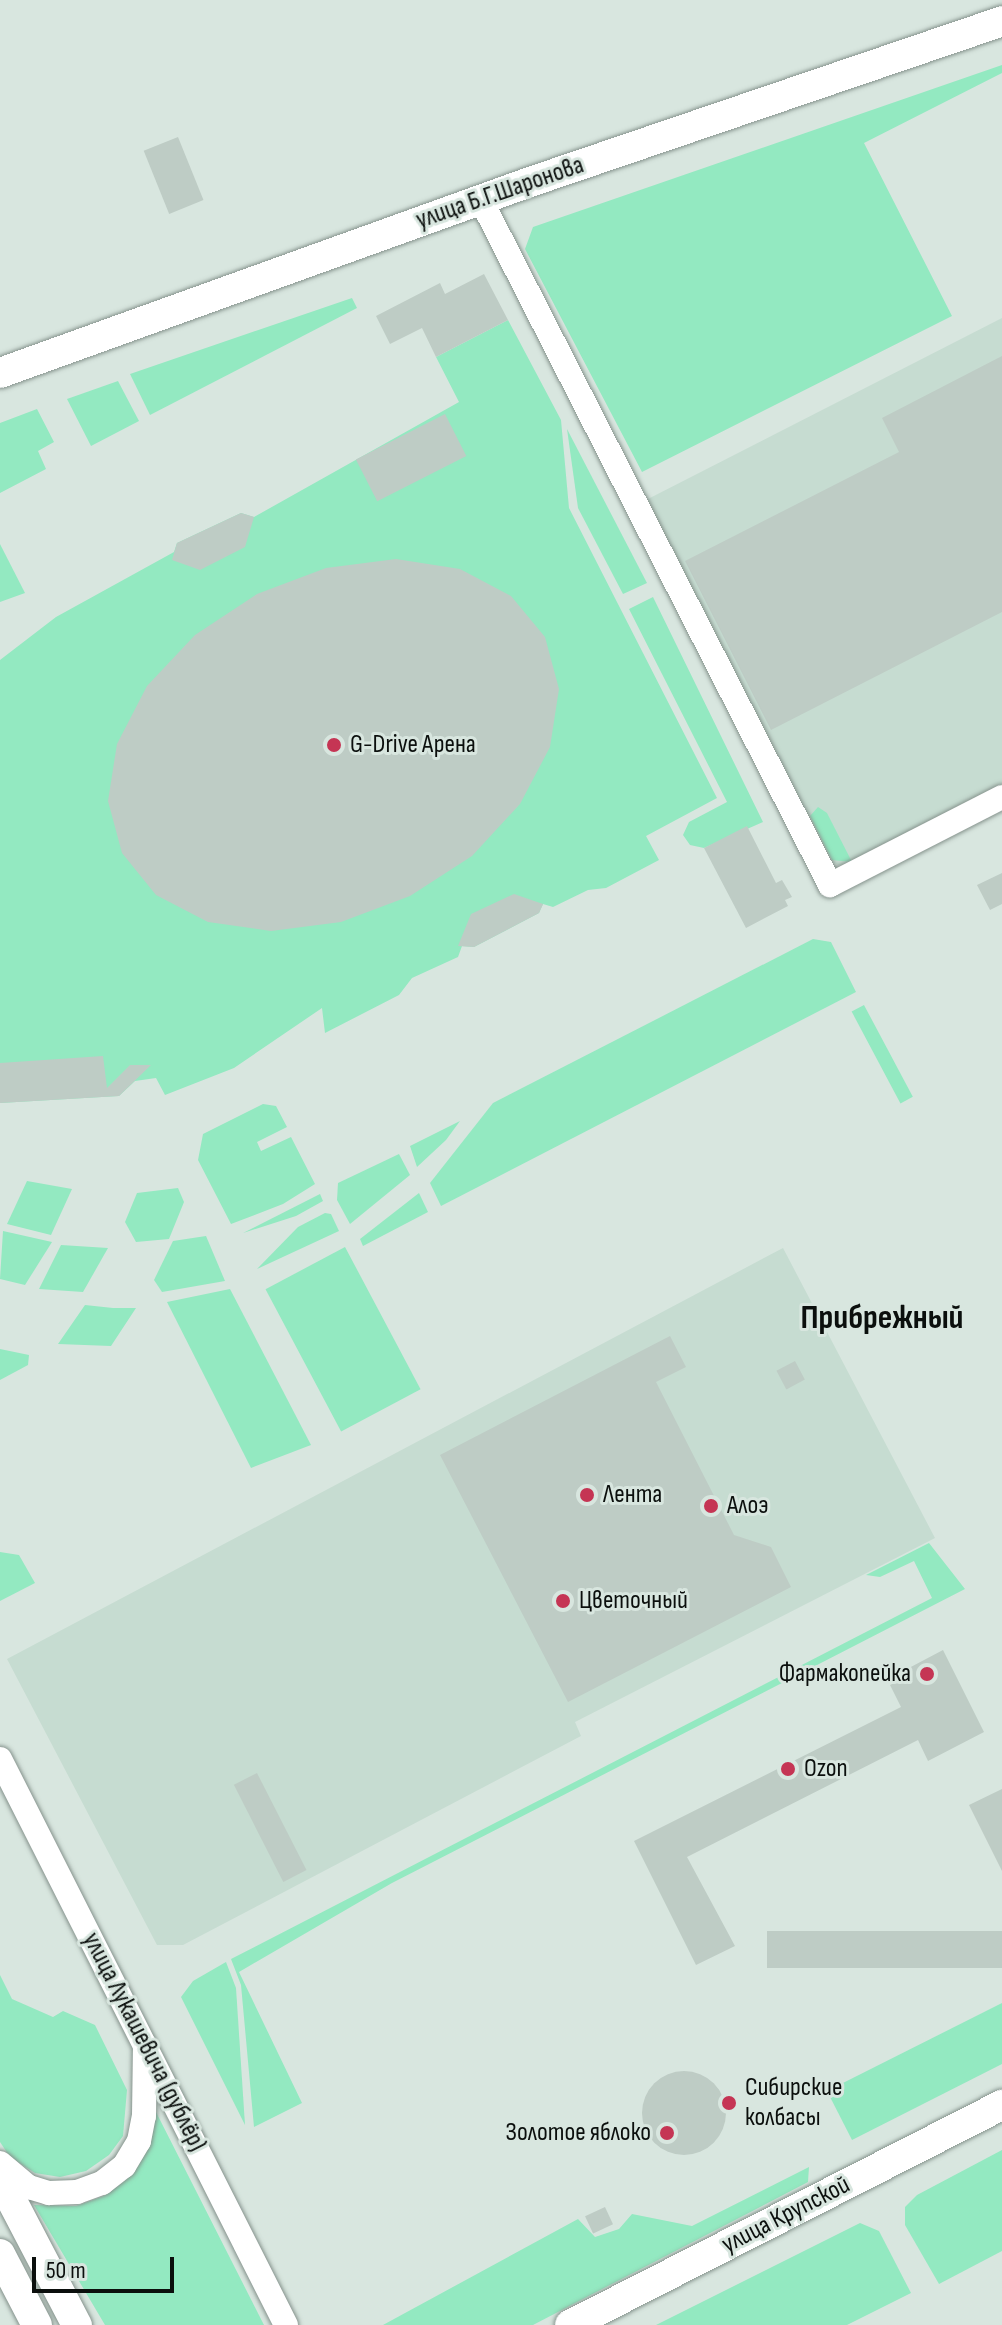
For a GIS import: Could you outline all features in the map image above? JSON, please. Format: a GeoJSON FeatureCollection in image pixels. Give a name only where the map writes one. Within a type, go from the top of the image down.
{"type":"FeatureCollection","features":[{"type":"Feature","properties":{"kind":"main road","name":"улица Б.Г.Шаронова"},"geometry":{"type":"LineString","coordinates":[[0,373],[481,200],[1002,21]]}},
{"type":"Feature","properties":{"kind":"main road","name":"улица Крупской"},"geometry":{"type":"LineString","coordinates":[[570,2325],[1002,2105]]}},
{"type":"Feature","properties":{"kind":"main road","name":"улица Крупской"},"geometry":{"type":"LineString","coordinates":[[611,2325],[1002,2127]]}},
{"type":"Feature","properties":{"kind":"main road"},"geometry":{"type":"LineString","coordinates":[[0,2178],[77,2325]]}},
{"type":"Feature","properties":{"kind":"main road"},"geometry":{"type":"LineString","coordinates":[[0,2254],[37,2325]]}},
{"type":"Feature","properties":{"kind":"street"},"geometry":{"type":"LineString","coordinates":[[481,200],[830,885],[1002,797]]}},
{"type":"Feature","properties":{"kind":"street","name":"улица Лукашевича (дублёр)"},"geometry":{"type":"LineString","coordinates":[[0,1759],[286,2325]]}},
{"type":"Feature","properties":{"kind":"street"},"geometry":{"type":"LineString","coordinates":[[0,2163],[29,2187],[49,2193],[89,2188],[124,2166],[139,2141],[144,2116],[145,2043]]}},
{"type":"Feature","properties":{"kind":"street"},"geometry":{"type":"LineString","coordinates":[[274,2300],[295,2325]]}},
{"type":"Feature","properties":{"kind":"shaded area"},"geometry":{"type":"Polygon","coordinates":[[[1002,318],[1002,787],[846,865],[838,865],[831,861],[646,500],[1002,318]]]}},
{"type":"Feature","properties":{"kind":"shaded area"},"geometry":{"type":"Polygon","coordinates":[[[783,1248],[935,1538],[575,1722],[581,1736],[183,1945],[157,1945],[7,1659],[783,1248]]]}},
{"type":"Feature","properties":{"kind":"green space"},"geometry":{"type":"Polygon","coordinates":[[[1002,65],[1002,73],[864,143],[952,316],[642,472],[525,249],[533,227],[1002,65]]]}},
{"type":"Feature","properties":{"kind":"green space"},"geometry":{"type":"Polygon","coordinates":[[[352,298],[357,308],[150,415],[130,374],[352,298]]]}},
{"type":"Feature","properties":{"kind":"green space","name":"G-Drive Арена"},"geometry":{"type":"Polygon","coordinates":[[[508,320],[561,420],[569,508],[717,798],[646,836],[659,860],[606,888],[588,890],[553,907],[543,904],[539,913],[474,947],[462,946],[458,957],[412,978],[399,995],[325,1033],[322,1008],[234,1068],[165,1095],[156,1078],[135,1081],[119,1096],[0,1103],[0,660],[56,617],[174,552],[177,543],[241,513],[254,517],[459,402],[436,357],[508,320]]]}},
{"type":"Feature","properties":{"kind":"green space"},"geometry":{"type":"Polygon","coordinates":[[[118,381],[139,421],[91,446],[67,399],[118,381]]]}},
{"type":"Feature","properties":{"kind":"green space"},"geometry":{"type":"Polygon","coordinates":[[[37,409],[54,442],[38,451],[46,469],[0,493],[0,423],[37,409]]]}},
{"type":"Feature","properties":{"kind":"green space"},"geometry":{"type":"Polygon","coordinates":[[[567,429],[647,583],[623,594],[578,508],[567,429]]]}},
{"type":"Feature","properties":{"kind":"green space"},"geometry":{"type":"Polygon","coordinates":[[[0,544],[25,593],[0,602],[0,544]]]}},
{"type":"Feature","properties":{"kind":"green space"},"geometry":{"type":"Polygon","coordinates":[[[653,597],[763,822],[704,848],[690,845],[683,835],[689,822],[727,802],[629,609],[653,597]]]}},
{"type":"Feature","properties":{"kind":"green space"},"geometry":{"type":"Polygon","coordinates":[[[818,807],[827,813],[852,862],[832,860],[810,816],[818,807]]]}},
{"type":"Feature","properties":{"kind":"green space"},"geometry":{"type":"Polygon","coordinates":[[[813,939],[831,942],[856,992],[441,1206],[430,1183],[493,1103],[813,939]]]}},
{"type":"Feature","properties":{"kind":"green space"},"geometry":{"type":"Polygon","coordinates":[[[864,1005],[913,1097],[900,1103],[852,1012],[864,1005]]]}},
{"type":"Feature","properties":{"kind":"green space"},"geometry":{"type":"Polygon","coordinates":[[[263,1104],[276,1106],[287,1127],[257,1142],[261,1151],[291,1137],[315,1184],[283,1204],[231,1224],[198,1160],[203,1134],[263,1104]]]}},
{"type":"Feature","properties":{"kind":"green space"},"geometry":{"type":"Polygon","coordinates":[[[460,1121],[446,1140],[417,1167],[410,1146],[460,1121]]]}},
{"type":"Feature","properties":{"kind":"green space"},"geometry":{"type":"Polygon","coordinates":[[[399,1154],[410,1175],[350,1224],[337,1200],[338,1183],[399,1154]]]}},
{"type":"Feature","properties":{"kind":"green space"},"geometry":{"type":"Polygon","coordinates":[[[27,1181],[72,1189],[51,1235],[7,1224],[27,1181]]]}},
{"type":"Feature","properties":{"kind":"green space"},"geometry":{"type":"Polygon","coordinates":[[[178,1188],[184,1202],[169,1239],[136,1242],[125,1222],[137,1193],[178,1188]]]}},
{"type":"Feature","properties":{"kind":"green space"},"geometry":{"type":"Polygon","coordinates":[[[419,1193],[428,1212],[363,1246],[360,1239],[419,1193]]]}},
{"type":"Feature","properties":{"kind":"green space"},"geometry":{"type":"Polygon","coordinates":[[[320,1194],[323,1201],[296,1216],[243,1233],[320,1194]]]}},
{"type":"Feature","properties":{"kind":"green space"},"geometry":{"type":"Polygon","coordinates":[[[325,1213],[331,1214],[339,1231],[257,1269],[298,1227],[325,1213]]]}},
{"type":"Feature","properties":{"kind":"green space"},"geometry":{"type":"Polygon","coordinates":[[[3,1231],[52,1242],[25,1285],[0,1279],[3,1231]]]}},
{"type":"Feature","properties":{"kind":"green space"},"geometry":{"type":"Polygon","coordinates":[[[206,1236],[225,1281],[162,1292],[154,1280],[173,1241],[206,1236]]]}},
{"type":"Feature","properties":{"kind":"green space"},"geometry":{"type":"Polygon","coordinates":[[[61,1245],[108,1248],[83,1292],[39,1289],[61,1245]]]}},
{"type":"Feature","properties":{"kind":"green space"},"geometry":{"type":"Polygon","coordinates":[[[345,1247],[421,1389],[341,1431],[266,1289],[345,1247]]]}},
{"type":"Feature","properties":{"kind":"green space"},"geometry":{"type":"Polygon","coordinates":[[[230,1289],[311,1445],[251,1468],[167,1302],[230,1289]]]}},
{"type":"Feature","properties":{"kind":"green space"},"geometry":{"type":"Polygon","coordinates":[[[85,1305],[136,1308],[111,1346],[58,1344],[85,1305]]]}},
{"type":"Feature","properties":{"kind":"green space"},"geometry":{"type":"Polygon","coordinates":[[[0,1349],[29,1355],[28,1365],[0,1380],[0,1349]]]}},
{"type":"Feature","properties":{"kind":"green space"},"geometry":{"type":"Polygon","coordinates":[[[929,1543],[965,1589],[392,1883],[239,1972],[302,2103],[254,2127],[241,1985],[231,1959],[932,1598],[914,1561],[880,1577],[866,1575],[929,1543]]]}},
{"type":"Feature","properties":{"kind":"green space"},"geometry":{"type":"Polygon","coordinates":[[[0,1552],[19,1555],[35,1583],[0,1601],[0,1552]]]}},
{"type":"Feature","properties":{"kind":"green space"},"geometry":{"type":"Polygon","coordinates":[[[226,1962],[236,1988],[245,2125],[181,1997],[193,1981],[226,1962]]]}},
{"type":"Feature","properties":{"kind":"green space"},"geometry":{"type":"Polygon","coordinates":[[[0,1975],[12,1999],[53,2017],[63,2011],[95,2025],[127,2090],[123,2136],[109,2155],[86,2171],[60,2177],[35,2173],[10,2157],[0,2142],[0,1975]]]}},
{"type":"Feature","properties":{"kind":"green space"},"geometry":{"type":"Polygon","coordinates":[[[1002,2003],[1002,2064],[852,2140],[827,2091],[1002,2003]]]}},
{"type":"Feature","properties":{"kind":"green space"},"geometry":{"type":"Polygon","coordinates":[[[156,2112],[264,2325],[105,2325],[34,2205],[76,2206],[104,2196],[127,2179],[144,2156],[156,2112]]]}},
{"type":"Feature","properties":{"kind":"green space"},"geometry":{"type":"Polygon","coordinates":[[[1002,2150],[1002,2251],[939,2284],[905,2225],[905,2207],[917,2195],[1002,2150]]]}},
{"type":"Feature","properties":{"kind":"green space"},"geometry":{"type":"Polygon","coordinates":[[[809,2167],[808,2182],[533,2325],[383,2325],[578,2219],[595,2237],[619,2229],[632,2214],[692,2226],[809,2167]]]}},
{"type":"Feature","properties":{"kind":"green space"},"geometry":{"type":"Polygon","coordinates":[[[860,2223],[879,2231],[911,2293],[847,2325],[656,2325],[860,2223]]]}},
{"type":"Feature","properties":{"kind":"building"},"geometry":{"type":"Polygon","coordinates":[[[178,137],[203,200],[169,214],[144,151],[178,137]]]}},
{"type":"Feature","properties":{"kind":"building"},"geometry":{"type":"Polygon","coordinates":[[[484,274],[508,320],[436,357],[422,328],[390,344],[376,316],[440,283],[445,294],[484,274]]]}},
{"type":"Feature","properties":{"kind":"building"},"geometry":{"type":"Polygon","coordinates":[[[1002,356],[1002,612],[771,730],[685,561],[899,452],[882,418],[1002,356]]]}},
{"type":"Feature","properties":{"kind":"building"},"geometry":{"type":"Polygon","coordinates":[[[445,414],[466,456],[377,501],[356,459],[445,414]]]}},
{"type":"Feature","properties":{"kind":"building"},"geometry":{"type":"Polygon","coordinates":[[[241,513],[254,517],[245,547],[200,570],[172,560],[177,543],[241,513]]]}},
{"type":"Feature","properties":{"kind":"building","name":"G-Drive Арена"},"geometry":{"type":"Polygon","coordinates":[[[396,559],[460,569],[511,596],[545,637],[559,689],[550,747],[520,804],[472,856],[410,896],[341,922],[271,931],[208,922],[156,895],[122,853],[108,801],[117,744],[147,686],[195,635],[257,594],[326,568],[396,559]]]}},
{"type":"Feature","properties":{"kind":"building"},"geometry":{"type":"Polygon","coordinates":[[[747,826],[776,883],[782,880],[792,897],[785,900],[788,906],[746,928],[704,848],[747,826]]]}},
{"type":"Feature","properties":{"kind":"building"},"geometry":{"type":"Polygon","coordinates":[[[1002,873],[1002,904],[990,910],[977,885],[1002,873]]]}},
{"type":"Feature","properties":{"kind":"building"},"geometry":{"type":"Polygon","coordinates":[[[514,894],[543,904],[539,913],[474,947],[458,946],[471,914],[514,894]]]}},
{"type":"Feature","properties":{"kind":"building"},"geometry":{"type":"Polygon","coordinates":[[[103,1056],[107,1088],[130,1065],[151,1065],[119,1096],[0,1103],[0,1063],[103,1056]]]}},
{"type":"Feature","properties":{"kind":"building","name":"Лента"},"geometry":{"type":"Polygon","coordinates":[[[670,1336],[686,1367],[656,1382],[734,1535],[771,1547],[791,1587],[568,1702],[440,1455],[670,1336]]]}},
{"type":"Feature","properties":{"kind":"building"},"geometry":{"type":"Polygon","coordinates":[[[795,1361],[805,1380],[786,1389],[776,1371],[795,1361]]]}},
{"type":"Feature","properties":{"kind":"building"},"geometry":{"type":"Polygon","coordinates":[[[943,1650],[984,1732],[928,1761],[918,1740],[687,1857],[735,1946],[696,1965],[634,1841],[901,1707],[890,1685],[910,1675],[907,1669],[943,1650]]]}},
{"type":"Feature","properties":{"kind":"building"},"geometry":{"type":"Polygon","coordinates":[[[257,1773],[306,1870],[283,1882],[234,1785],[257,1773]]]}},
{"type":"Feature","properties":{"kind":"building"},"geometry":{"type":"Polygon","coordinates":[[[1002,1789],[1002,1871],[969,1805],[1002,1789]]]}},
{"type":"Feature","properties":{"kind":"building"},"geometry":{"type":"Polygon","coordinates":[[[767,1931],[1002,1931],[1002,1968],[767,1968],[767,1931]]]}},
{"type":"Feature","properties":{"kind":"building"},"geometry":{"type":"Polygon","coordinates":[[[684,2071],[700,2074],[714,2083],[723,2097],[726,2113],[723,2129],[714,2143],[700,2152],[684,2155],[668,2152],[654,2143],[645,2129],[642,2113],[645,2097],[654,2083],[668,2074],[684,2071]]]}},
{"type":"Feature","properties":{"kind":"building"},"geometry":{"type":"Polygon","coordinates":[[[605,2207],[613,2224],[593,2234],[585,2216],[605,2207]]]}},
{"type":"Feature","properties":{"kind":"place","name":"G-Drive Арена"},"geometry":{"type":"Point","coordinates":[334,745]}},
{"type":"Feature","properties":{"kind":"place","name":"Лента"},"geometry":{"type":"Point","coordinates":[587,1495]}},
{"type":"Feature","properties":{"kind":"place","name":"Алоэ"},"geometry":{"type":"Point","coordinates":[711,1506]}},
{"type":"Feature","properties":{"kind":"place","name":"Цветочный"},"geometry":{"type":"Point","coordinates":[563,1601]}},
{"type":"Feature","properties":{"kind":"place","name":"Фармакопейка"},"geometry":{"type":"Point","coordinates":[927,1674]}},
{"type":"Feature","properties":{"kind":"place","name":"Ozon"},"geometry":{"type":"Point","coordinates":[788,1769]}},
{"type":"Feature","properties":{"kind":"place","name":"Сибирские колбасы"},"geometry":{"type":"Point","coordinates":[729,2103]}},
{"type":"Feature","properties":{"kind":"place","name":"Золотое яблоко"},"geometry":{"type":"Point","coordinates":[667,2133]}},
{"type":"Feature","properties":{"kind":"district","name":"Прибрежный"},"geometry":{"type":"Point","coordinates":[882,1318]}}]}
